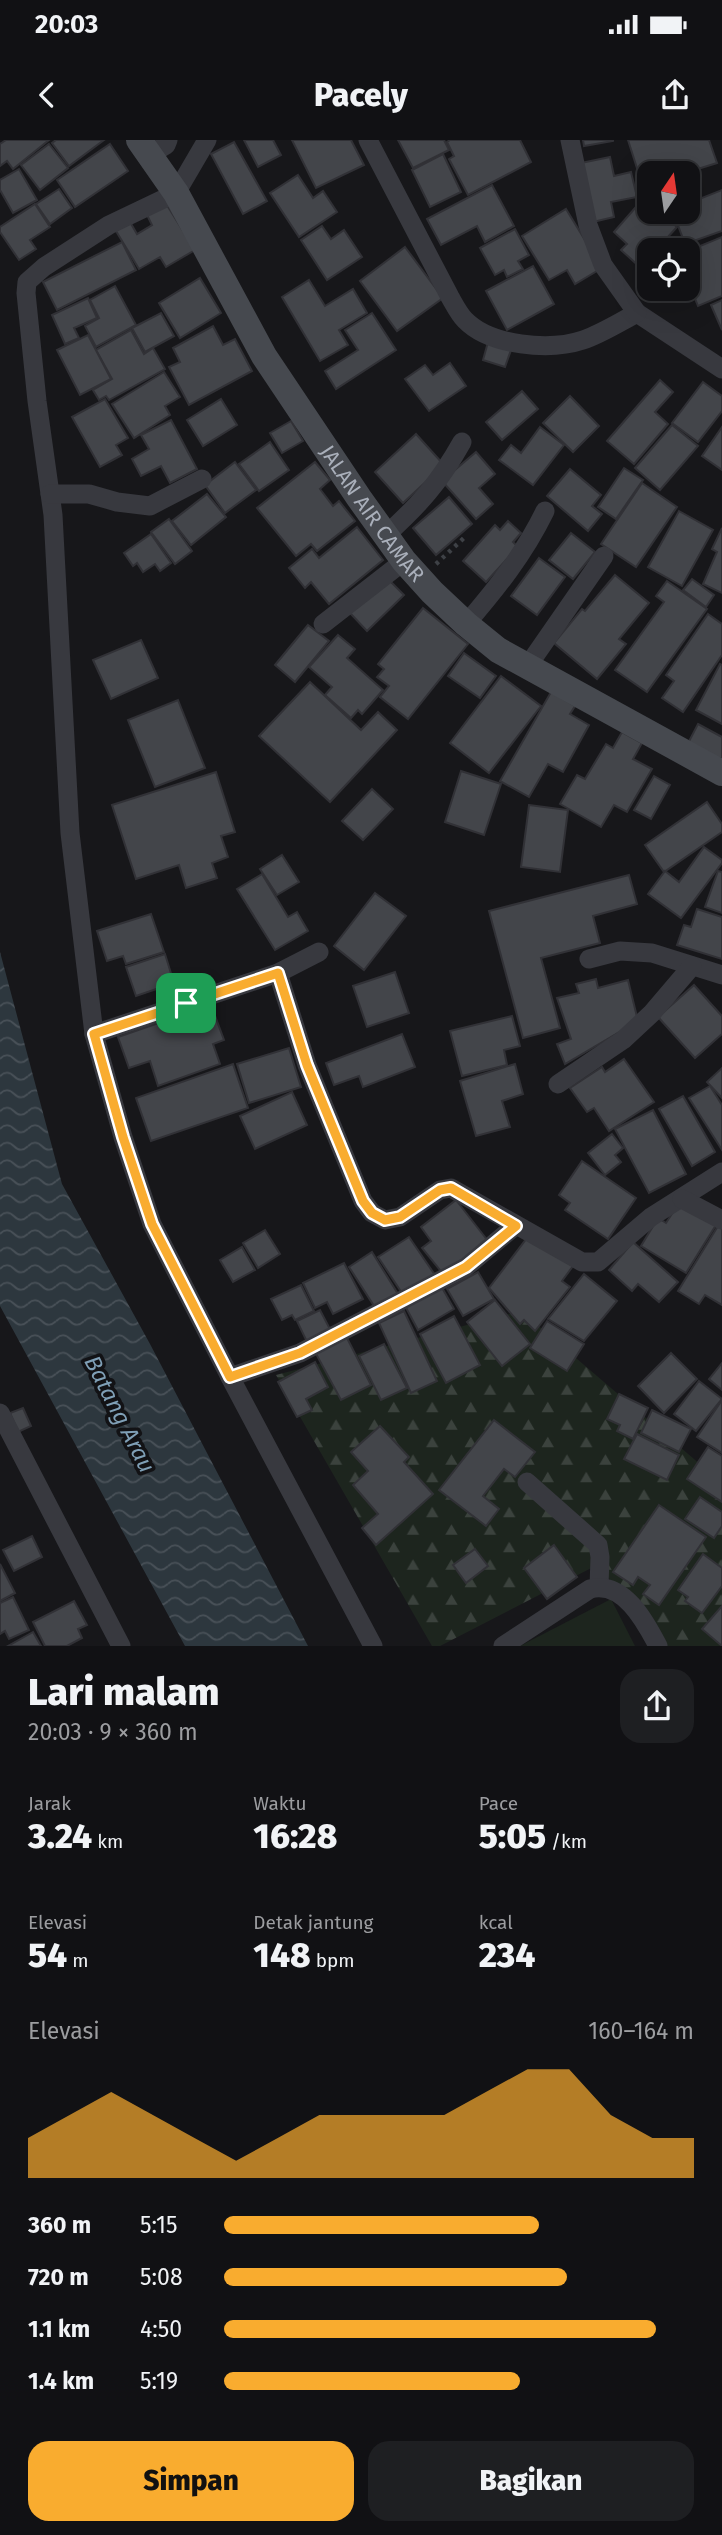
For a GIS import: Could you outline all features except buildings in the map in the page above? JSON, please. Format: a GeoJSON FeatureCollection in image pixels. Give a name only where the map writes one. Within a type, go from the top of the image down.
{"type":"FeatureCollection","features":[{"type":"Feature","properties":{"kind":"main road","name":"JALAN AIR CAMAR"},"geometry":{"type":"LineString","coordinates":[[152,145],[264,356],[412,570],[466,624],[498,650],[722,773]]}},
{"type":"Feature","properties":{"kind":"street"},"geometry":{"type":"LineString","coordinates":[[207,140],[176,194],[109,225],[44,267],[27,282],[37,401],[53,515],[70,833],[94,1034],[123,1137],[152,1224],[373,1646]]}},
{"type":"Feature","properties":{"kind":"street"},"geometry":{"type":"LineString","coordinates":[[368,140],[450,297],[465,320],[489,335],[526,346],[583,340],[636,313]]}},
{"type":"Feature","properties":{"kind":"street"},"geometry":{"type":"LineString","coordinates":[[570,140],[588,225],[604,265],[636,313],[722,369]]}},
{"type":"Feature","properties":{"kind":"street"},"geometry":{"type":"LineString","coordinates":[[386,535],[420,505],[445,473],[462,442]]}},
{"type":"Feature","properties":{"kind":"street"},"geometry":{"type":"LineString","coordinates":[[50,494],[89,494],[117,502],[150,506],[202,479]]}},
{"type":"Feature","properties":{"kind":"street"},"geometry":{"type":"LineString","coordinates":[[466,624],[503,581],[530,543],[545,511]]}},
{"type":"Feature","properties":{"kind":"street"},"geometry":{"type":"LineString","coordinates":[[527,667],[604,556]]}},
{"type":"Feature","properties":{"kind":"street"},"geometry":{"type":"LineString","coordinates":[[323,624],[412,570]]}},
{"type":"Feature","properties":{"kind":"street"},"geometry":{"type":"LineString","coordinates":[[589,959],[620,951],[652,953],[722,975]]}},
{"type":"Feature","properties":{"kind":"street"},"geometry":{"type":"LineString","coordinates":[[94,1034],[278,973],[319,952]]}},
{"type":"Feature","properties":{"kind":"street"},"geometry":{"type":"LineString","coordinates":[[558,1084],[623,1040],[652,1013],[692,966]]}},
{"type":"Feature","properties":{"kind":"street"},"geometry":{"type":"LineString","coordinates":[[278,973],[307,1065],[363,1201],[372,1213],[385,1220],[400,1217],[440,1190],[451,1188],[582,1262],[597,1262],[651,1217],[722,1172]]}},
{"type":"Feature","properties":{"kind":"street"},"geometry":{"type":"LineString","coordinates":[[682,1199],[722,1220]]}},
{"type":"Feature","properties":{"kind":"street"},"geometry":{"type":"LineString","coordinates":[[230,1377],[300,1353],[402,1301],[466,1267],[516,1226]]}},
{"type":"Feature","properties":{"kind":"street"},"geometry":{"type":"LineString","coordinates":[[2,1422],[121,1646]]}},
{"type":"Feature","properties":{"kind":"street"},"geometry":{"type":"LineString","coordinates":[[527,1482],[597,1545],[600,1557],[599,1587]]}},
{"type":"Feature","properties":{"kind":"street"},"geometry":{"type":"LineString","coordinates":[[503,1646],[590,1590],[599,1587],[608,1588],[622,1596],[643,1620],[658,1646]]}},
{"type":"Feature","properties":{"kind":"path"},"geometry":{"type":"LineString","coordinates":[[412,570],[465,537]]}},
{"type":"Feature","properties":{"kind":"green space"},"geometry":{"type":"Polygon","coordinates":[[[521,1311],[722,1483],[722,1646],[657,1646],[599,1564],[440,1646],[432,1646],[276,1375],[521,1311]]]}},
{"type":"Feature","properties":{"kind":"green space"},"geometry":{"type":"Polygon","coordinates":[[[611,1599],[635,1646],[520,1646],[611,1599]]]}},
{"type":"Feature","properties":{"kind":"water","name":"Batang Arau"},"geometry":{"type":"Polygon","coordinates":[[[0,952],[62,1184],[150,1344],[308,1646],[185,1646],[0,1306],[0,952]]]}},
{"type":"Feature","properties":{"kind":"route"},"geometry":{"type":"LineString","coordinates":[[278,973],[307,1065],[363,1201],[372,1213],[385,1220],[400,1217],[440,1190],[451,1188],[516,1226],[466,1267],[300,1353],[230,1377],[152,1224],[123,1137],[94,1034],[186,1003],[278,973]]}}]}
